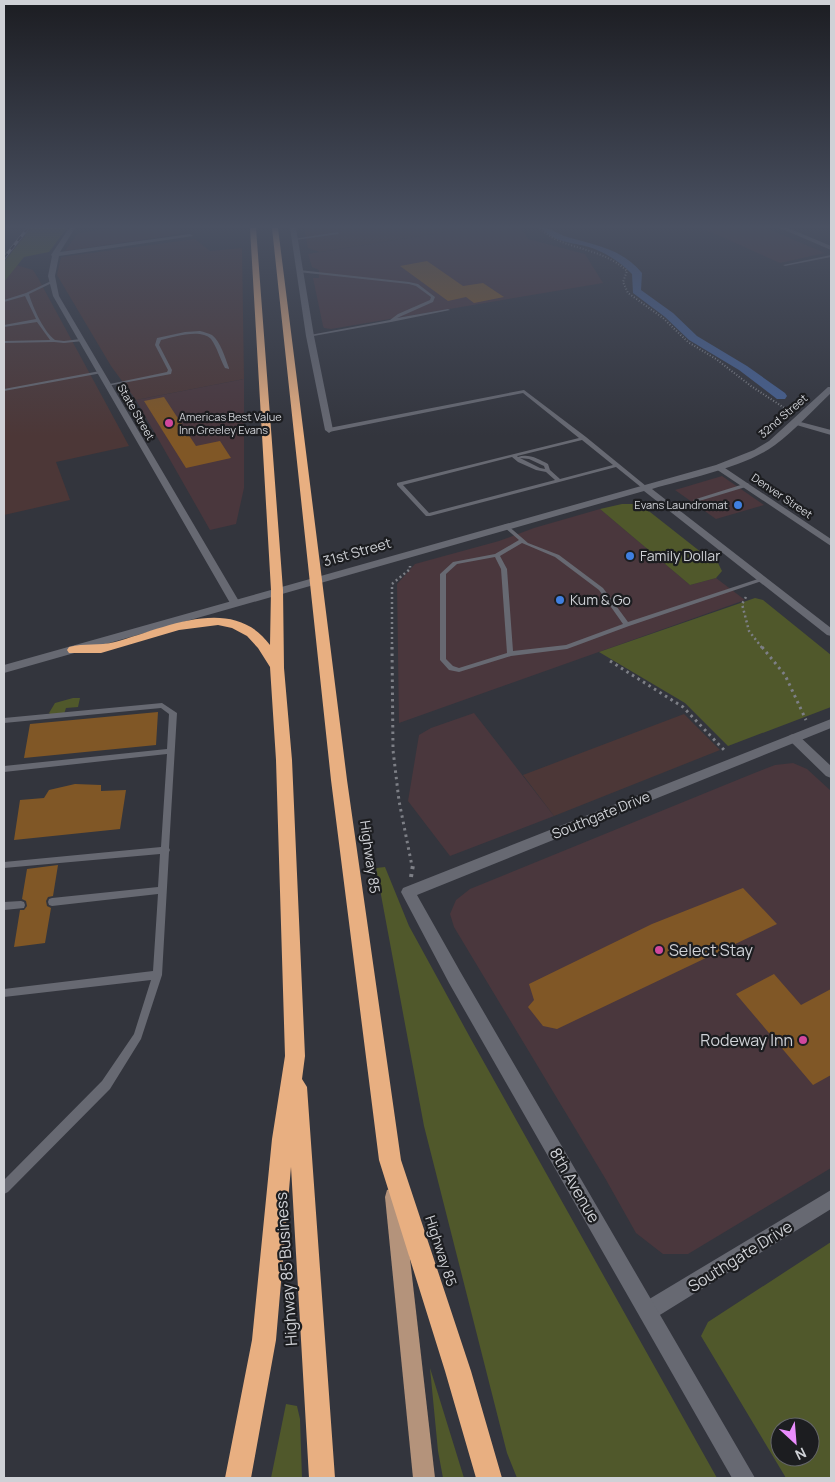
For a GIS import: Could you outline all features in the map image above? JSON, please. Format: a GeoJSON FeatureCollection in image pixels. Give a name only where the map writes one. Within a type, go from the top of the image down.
{"type":"FeatureCollection","features":[{"type":"Feature","properties":{"kind":"highway"},"geometry":{"type":"LineString","coordinates":[[238,1478],[264,1340],[283,1139],[295,1056],[284,760],[277,668],[277,590],[258,297]]}},
{"type":"Feature","properties":{"kind":"highway","name":"Highway 85"},"geometry":{"type":"LineString","coordinates":[[283,297],[337,771],[390,1160],[458,1371],[489,1478]]}},
{"type":"Feature","properties":{"kind":"highway"},"geometry":{"type":"LineString","coordinates":[[74,650],[101,649],[186,624],[225,623],[251,632],[261,641],[277,668]]}},
{"type":"Feature","properties":{"kind":"highway","name":"Highway 85 Business"},"geometry":{"type":"LineString","coordinates":[[295,1056],[322,1478]]}},
{"type":"Feature","properties":{"kind":"main road"},"geometry":{"type":"LineString","coordinates":[[390,1160],[424,1478]]}},
{"type":"Feature","properties":{"kind":"street","name":"State Street"},"geometry":{"type":"LineString","coordinates":[[57,297],[235,603]]}},
{"type":"Feature","properties":{"kind":"street"},"geometry":{"type":"LineString","coordinates":[[304,297],[329,430]]}},
{"type":"Feature","properties":{"kind":"street","name":"32nd Street"},"geometry":{"type":"LineString","coordinates":[[719,466],[757,452],[772,443],[831,388]]}},
{"type":"Feature","properties":{"kind":"street"},"geometry":{"type":"LineString","coordinates":[[798,419],[831,434]]}},
{"type":"Feature","properties":{"kind":"street","name":"31st Street"},"geometry":{"type":"LineString","coordinates":[[4,669],[719,466]]}},
{"type":"Feature","properties":{"kind":"street","name":"Denver Street"},"geometry":{"type":"LineString","coordinates":[[719,466],[831,543]]}},
{"type":"Feature","properties":{"kind":"street"},"geometry":{"type":"LineString","coordinates":[[644,487],[831,633]]}},
{"type":"Feature","properties":{"kind":"street","name":"Southgate Drive"},"geometry":{"type":"LineString","coordinates":[[408,892],[831,723]]}},
{"type":"Feature","properties":{"kind":"street"},"geometry":{"type":"LineString","coordinates":[[794,738],[831,773]]}},
{"type":"Feature","properties":{"kind":"street","name":"8th Avenue"},"geometry":{"type":"LineString","coordinates":[[408,892],[455,978],[744,1478]]}},
{"type":"Feature","properties":{"kind":"street","name":"Southgate Drive"},"geometry":{"type":"LineString","coordinates":[[648,1311],[831,1199]]}},
{"type":"Feature","properties":{"kind":"lane"},"geometry":{"type":"LineString","coordinates":[[4,301],[17,297]]}},
{"type":"Feature","properties":{"kind":"lane"},"geometry":{"type":"LineString","coordinates":[[28,297],[48,337],[53,341]]}},
{"type":"Feature","properties":{"kind":"lane"},"geometry":{"type":"LineString","coordinates":[[391,321],[432,301],[433,297]]}},
{"type":"Feature","properties":{"kind":"lane"},"geometry":{"type":"LineString","coordinates":[[310,336],[448,310]]}},
{"type":"Feature","properties":{"kind":"lane"},"geometry":{"type":"LineString","coordinates":[[4,326],[39,320]]}},
{"type":"Feature","properties":{"kind":"lane"},"geometry":{"type":"LineString","coordinates":[[107,385],[169,373],[170,370],[157,345],[159,339],[176,335],[203,332],[210,336],[226,368]]}},
{"type":"Feature","properties":{"kind":"lane"},"geometry":{"type":"LineString","coordinates":[[4,342],[82,340]]}},
{"type":"Feature","properties":{"kind":"lane"},"geometry":{"type":"LineString","coordinates":[[4,390],[100,372]]}},
{"type":"Feature","properties":{"kind":"lane"},"geometry":{"type":"LineString","coordinates":[[329,430],[524,391],[644,487]]}},
{"type":"Feature","properties":{"kind":"lane"},"geometry":{"type":"LineString","coordinates":[[584,438],[516,457],[399,484],[428,515],[617,465]]}},
{"type":"Feature","properties":{"kind":"lane"},"geometry":{"type":"LineString","coordinates":[[516,457],[520,461],[538,469],[548,471],[558,480]]}},
{"type":"Feature","properties":{"kind":"lane"},"geometry":{"type":"LineString","coordinates":[[696,500],[747,486]]}},
{"type":"Feature","properties":{"kind":"lane"},"geometry":{"type":"LineString","coordinates":[[506,526],[522,541],[557,556],[601,589],[628,625]]}},
{"type":"Feature","properties":{"kind":"lane"},"geometry":{"type":"LineString","coordinates":[[522,541],[498,555],[455,563],[443,574],[443,660],[451,668],[459,670],[510,654],[567,647],[763,579]]}},
{"type":"Feature","properties":{"kind":"lane"},"geometry":{"type":"LineString","coordinates":[[498,555],[504,569],[510,654]]}},
{"type":"Feature","properties":{"kind":"lane"},"geometry":{"type":"LineString","coordinates":[[4,730],[5,720],[57,718],[136,711],[162,705],[173,713],[157,975],[138,1036],[106,1085],[4,1188]]}},
{"type":"Feature","properties":{"kind":"lane"},"geometry":{"type":"LineString","coordinates":[[4,769],[48,764],[77,757],[104,754],[133,751],[171,751]]}},
{"type":"Feature","properties":{"kind":"lane"},"geometry":{"type":"LineString","coordinates":[[48,764],[50,756]]}},
{"type":"Feature","properties":{"kind":"lane"},"geometry":{"type":"LineString","coordinates":[[4,865],[166,850]]}},
{"type":"Feature","properties":{"kind":"lane"},"geometry":{"type":"LineString","coordinates":[[52,902],[163,890]]}},
{"type":"Feature","properties":{"kind":"lane"},"geometry":{"type":"LineString","coordinates":[[4,906],[21,905]]}},
{"type":"Feature","properties":{"kind":"lane"},"geometry":{"type":"LineString","coordinates":[[4,993],[157,975]]}},
{"type":"Feature","properties":{"kind":"path"},"geometry":{"type":"LineString","coordinates":[[634,297],[663,318],[688,342],[716,358],[798,419]]}},
{"type":"Feature","properties":{"kind":"path"},"geometry":{"type":"LineString","coordinates":[[407,564],[410,569],[392,584],[393,750],[398,801],[413,862],[408,892]]}},
{"type":"Feature","properties":{"kind":"path"},"geometry":{"type":"LineString","coordinates":[[746,597],[742,604],[749,631],[785,675],[806,720]]}},
{"type":"Feature","properties":{"kind":"path"},"geometry":{"type":"LineString","coordinates":[[610,661],[683,708],[735,761]]}},
{"type":"Feature","properties":{"kind":"shaded area"},"geometry":{"type":"Polygon","coordinates":[[[4,297],[48,297],[129,446],[56,462],[70,500],[4,515],[4,297]]]}},
{"type":"Feature","properties":{"kind":"shaded area"},"geometry":{"type":"Polygon","coordinates":[[[70,297],[243,297],[244,379],[136,400],[111,366],[70,297]]]}},
{"type":"Feature","properties":{"kind":"shaded area"},"geometry":{"type":"Polygon","coordinates":[[[317,297],[519,297],[331,329],[324,328],[317,297]]]}},
{"type":"Feature","properties":{"kind":"shaded area"},"geometry":{"type":"Polygon","coordinates":[[[244,379],[244,488],[236,524],[210,530],[136,400],[244,379]]]}},
{"type":"Feature","properties":{"kind":"shaded area"},"geometry":{"type":"Polygon","coordinates":[[[722,476],[764,505],[716,519],[675,490],[722,476]]]}},
{"type":"Feature","properties":{"kind":"shaded area"},"geometry":{"type":"Polygon","coordinates":[[[600,509],[690,585],[716,578],[745,600],[399,723],[397,584],[415,564],[499,541],[534,528],[600,509]]]}},
{"type":"Feature","properties":{"kind":"shaded area"},"geometry":{"type":"Polygon","coordinates":[[[474,713],[554,816],[450,856],[408,801],[419,735],[431,728],[474,713]]]}},
{"type":"Feature","properties":{"kind":"shaded area"},"geometry":{"type":"Polygon","coordinates":[[[684,714],[720,750],[554,816],[523,775],[684,714]]]}},
{"type":"Feature","properties":{"kind":"shaded area"},"geometry":{"type":"Polygon","coordinates":[[[793,763],[807,769],[831,791],[831,1168],[688,1254],[663,1254],[636,1233],[454,927],[450,914],[456,900],[470,889],[775,765],[793,763]]]}},
{"type":"Feature","properties":{"kind":"green space"},"geometry":{"type":"Polygon","coordinates":[[[622,504],[634,504],[650,512],[711,560],[717,561],[722,571],[716,578],[690,585],[600,509],[622,504]]]}},
{"type":"Feature","properties":{"kind":"green space"},"geometry":{"type":"Polygon","coordinates":[[[755,598],[763,600],[831,655],[831,707],[728,746],[685,703],[599,652],[755,598]]]}},
{"type":"Feature","properties":{"kind":"green space"},"geometry":{"type":"Polygon","coordinates":[[[80,698],[78,707],[66,708],[64,714],[51,715],[49,713],[55,703],[80,698]]]}},
{"type":"Feature","properties":{"kind":"green space"},"geometry":{"type":"Polygon","coordinates":[[[385,867],[409,926],[717,1478],[517,1478],[507,1453],[424,1126],[376,868],[385,867]]]}},
{"type":"Feature","properties":{"kind":"green space"},"geometry":{"type":"Polygon","coordinates":[[[831,1242],[831,1478],[786,1478],[779,1467],[820,1467],[820,1417],[770,1417],[770,1451],[701,1336],[708,1322],[831,1242]]]}},
{"type":"Feature","properties":{"kind":"green space"},"geometry":{"type":"Polygon","coordinates":[[[430,1368],[464,1478],[443,1478],[438,1451],[430,1368]]]}},
{"type":"Feature","properties":{"kind":"green space"},"geometry":{"type":"Polygon","coordinates":[[[286,1404],[297,1406],[300,1419],[302,1478],[271,1478],[286,1404]]]}},
{"type":"Feature","properties":{"kind":"building"},"geometry":{"type":"Polygon","coordinates":[[[443,297],[465,297],[448,301],[443,297]]]}},
{"type":"Feature","properties":{"kind":"building"},"geometry":{"type":"Polygon","coordinates":[[[466,297],[503,297],[474,303],[466,297]]]}},
{"type":"Feature","properties":{"kind":"building","name":"Americas Best Value Inn Greeley Evans"},"geometry":{"type":"Polygon","coordinates":[[[164,397],[196,446],[220,441],[231,458],[186,468],[144,401],[164,397]]]}},
{"type":"Feature","properties":{"kind":"building"},"geometry":{"type":"Polygon","coordinates":[[[158,712],[156,745],[24,758],[30,724],[158,712]]]}},
{"type":"Feature","properties":{"kind":"building"},"geometry":{"type":"Polygon","coordinates":[[[75,784],[101,785],[101,791],[126,790],[120,829],[14,840],[20,800],[44,798],[49,790],[75,784]]]}},
{"type":"Feature","properties":{"kind":"building"},"geometry":{"type":"Polygon","coordinates":[[[58,865],[53,896],[48,897],[46,901],[47,906],[51,908],[45,943],[14,947],[20,910],[24,910],[27,906],[26,901],[22,899],[27,869],[58,865]]]}},
{"type":"Feature","properties":{"kind":"building","name":"Select Stay"},"geometry":{"type":"Polygon","coordinates":[[[743,888],[777,924],[557,1029],[543,1026],[528,1007],[534,1000],[529,984],[652,924],[743,888]]]}},
{"type":"Feature","properties":{"kind":"building","name":"Rodeway Inn"},"geometry":{"type":"Polygon","coordinates":[[[774,974],[801,1005],[831,989],[831,1075],[813,1085],[736,994],[774,974]]]}},
{"type":"Feature","properties":{"kind":"waterway"},"geometry":{"type":"LineString","coordinates":[[644,297],[669,315],[693,338],[743,368],[781,396]]}},
{"type":"Feature","properties":{"kind":"place","name":"Americas Best Value Inn Greeley Evans"},"geometry":{"type":"Point","coordinates":[169,423]}},
{"type":"Feature","properties":{"kind":"place","name":"Evans Laundromat"},"geometry":{"type":"Point","coordinates":[738,505]}},
{"type":"Feature","properties":{"kind":"place","name":"Family Dollar"},"geometry":{"type":"Point","coordinates":[630,556]}},
{"type":"Feature","properties":{"kind":"place","name":"Kum & Go"},"geometry":{"type":"Point","coordinates":[560,600]}},
{"type":"Feature","properties":{"kind":"place","name":"Select Stay"},"geometry":{"type":"Point","coordinates":[659,950]}},
{"type":"Feature","properties":{"kind":"place","name":"Rodeway Inn"},"geometry":{"type":"Point","coordinates":[803,1040]}}]}
